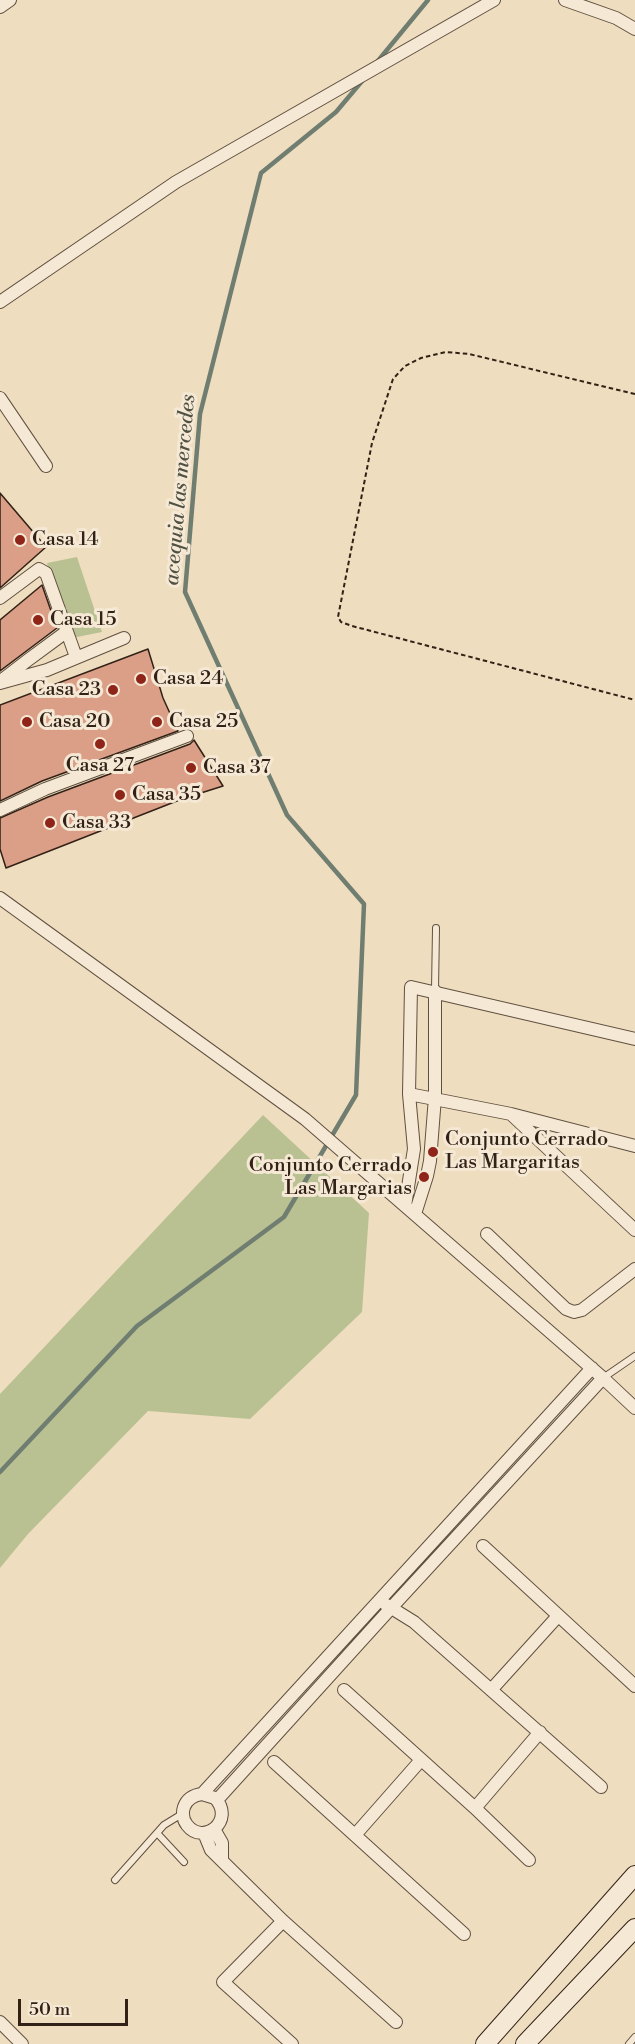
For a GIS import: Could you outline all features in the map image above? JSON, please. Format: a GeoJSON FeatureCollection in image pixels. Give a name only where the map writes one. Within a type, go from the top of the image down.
{"type":"FeatureCollection","features":[{"type":"Feature","properties":{"kind":"main road"},"geometry":{"type":"LineString","coordinates":[[485,2044],[635,1875]]}},
{"type":"Feature","properties":{"kind":"main road"},"geometry":{"type":"LineString","coordinates":[[525,2044],[635,1928]]}},
{"type":"Feature","properties":{"kind":"street"},"geometry":{"type":"LineString","coordinates":[[0,7],[10,0]]}},
{"type":"Feature","properties":{"kind":"street"},"geometry":{"type":"LineString","coordinates":[[0,302],[176,182],[494,0]]}},
{"type":"Feature","properties":{"kind":"street"},"geometry":{"type":"LineString","coordinates":[[566,0],[580,3],[616,18],[635,29]]}},
{"type":"Feature","properties":{"kind":"street"},"geometry":{"type":"LineString","coordinates":[[0,398],[46,466]]}},
{"type":"Feature","properties":{"kind":"street"},"geometry":{"type":"LineString","coordinates":[[0,598],[39,569],[46,573],[76,657]]}},
{"type":"Feature","properties":{"kind":"street"},"geometry":{"type":"LineString","coordinates":[[0,682],[66,633]]}},
{"type":"Feature","properties":{"kind":"street"},"geometry":{"type":"LineString","coordinates":[[0,682],[48,670],[124,638]]}},
{"type":"Feature","properties":{"kind":"street"},"geometry":{"type":"LineString","coordinates":[[0,810],[45,789],[187,736]]}},
{"type":"Feature","properties":{"kind":"street"},"geometry":{"type":"LineString","coordinates":[[0,898],[304,1119],[592,1368],[635,1408]]}},
{"type":"Feature","properties":{"kind":"street"},"geometry":{"type":"LineString","coordinates":[[410,1210],[414,1149],[409,1094],[411,987],[635,1039]]}},
{"type":"Feature","properties":{"kind":"street"},"geometry":{"type":"LineString","coordinates":[[410,1210],[427,1176],[430,1161],[435,1097],[435,991]]}},
{"type":"Feature","properties":{"kind":"street"},"geometry":{"type":"LineString","coordinates":[[409,1094],[435,1097],[511,1114],[635,1146]]}},
{"type":"Feature","properties":{"kind":"street"},"geometry":{"type":"LineString","coordinates":[[511,1114],[635,1230]]}},
{"type":"Feature","properties":{"kind":"street"},"geometry":{"type":"LineString","coordinates":[[487,1234],[566,1309],[574,1312],[582,1310],[635,1269]]}},
{"type":"Feature","properties":{"kind":"street"},"geometry":{"type":"LineString","coordinates":[[202,1794],[212,1796],[217,1800],[222,1816],[209,1831],[194,1831],[189,1828],[183,1814],[188,1800],[202,1794],[592,1368]]}},
{"type":"Feature","properties":{"kind":"street"},"geometry":{"type":"LineString","coordinates":[[217,1800],[603,1378]]}},
{"type":"Feature","properties":{"kind":"street"},"geometry":{"type":"LineString","coordinates":[[483,1546],[635,1686]]}},
{"type":"Feature","properties":{"kind":"street"},"geometry":{"type":"LineString","coordinates":[[389,1589],[395,1604],[414,1622],[601,1787]]}},
{"type":"Feature","properties":{"kind":"street"},"geometry":{"type":"LineString","coordinates":[[380,1600],[395,1604]]}},
{"type":"Feature","properties":{"kind":"street"},"geometry":{"type":"LineString","coordinates":[[491,1690],[558,1616]]}},
{"type":"Feature","properties":{"kind":"street"},"geometry":{"type":"LineString","coordinates":[[344,1690],[529,1860]]}},
{"type":"Feature","properties":{"kind":"street"},"geometry":{"type":"LineString","coordinates":[[475,1808],[540,1732]]}},
{"type":"Feature","properties":{"kind":"street"},"geometry":{"type":"LineString","coordinates":[[355,1835],[421,1760]]}},
{"type":"Feature","properties":{"kind":"street"},"geometry":{"type":"LineString","coordinates":[[274,1762],[464,1934]]}},
{"type":"Feature","properties":{"kind":"street"},"geometry":{"type":"LineString","coordinates":[[209,1831],[212,1850],[283,1921],[396,2022]]}},
{"type":"Feature","properties":{"kind":"street"},"geometry":{"type":"LineString","coordinates":[[283,1921],[223,1982],[292,2044]]}},
{"type":"Feature","properties":{"kind":"street"},"geometry":{"type":"LineString","coordinates":[[0,2022],[22,2044]]}},
{"type":"Feature","properties":{"kind":"lane"},"geometry":{"type":"LineString","coordinates":[[435,991],[436,928]]}},
{"type":"Feature","properties":{"kind":"lane"},"geometry":{"type":"LineString","coordinates":[[603,1378],[635,1356]]}},
{"type":"Feature","properties":{"kind":"lane"},"geometry":{"type":"LineString","coordinates":[[115,1880],[164,1825],[183,1814]]}},
{"type":"Feature","properties":{"kind":"lane"},"geometry":{"type":"LineString","coordinates":[[157,1833],[184,1862]]}},
{"type":"Feature","properties":{"kind":"lane"},"geometry":{"type":"LineString","coordinates":[[629,2044],[635,2037]]}},
{"type":"Feature","properties":{"kind":"path"},"geometry":{"type":"LineString","coordinates":[[635,394],[470,354],[446,352],[405,366],[393,379],[372,443],[338,617],[341,622],[352,626],[635,700]]}},
{"type":"Feature","properties":{"kind":"green space"},"geometry":{"type":"Polygon","coordinates":[[[77,557],[102,632],[67,639],[47,563],[77,557]]]}},
{"type":"Feature","properties":{"kind":"green space"},"geometry":{"type":"Polygon","coordinates":[[[263,1115],[369,1213],[362,1312],[250,1419],[148,1411],[28,1534],[0,1568],[0,1394],[263,1115]]]}},
{"type":"Feature","properties":{"kind":"building","name":"Casa 14"},"geometry":{"type":"Polygon","coordinates":[[[0,493],[46,547],[0,588],[0,493]]]}},
{"type":"Feature","properties":{"kind":"building"},"geometry":{"type":"Polygon","coordinates":[[[42,585],[57,628],[0,671],[0,620],[42,585]]]}},
{"type":"Feature","properties":{"kind":"building"},"geometry":{"type":"Polygon","coordinates":[[[148,649],[163,698],[178,731],[42,781],[0,801],[0,705],[148,649]]]}},
{"type":"Feature","properties":{"kind":"building"},"geometry":{"type":"Polygon","coordinates":[[[194,740],[223,786],[182,799],[6,868],[0,849],[0,818],[48,797],[190,744],[194,740]]]}},
{"type":"Feature","properties":{"kind":"waterway","name":"acequia las mercedes"},"geometry":{"type":"LineString","coordinates":[[377,62],[428,0]]}},
{"type":"Feature","properties":{"kind":"waterway","name":"acequia las mercedes"},"geometry":{"type":"LineString","coordinates":[[0,1472],[137,1326],[284,1217],[356,1095],[364,904],[287,815],[185,592],[200,414],[261,173],[336,112],[363,80]]}},
{"type":"Feature","properties":{"kind":"place","name":"Casa 14"},"geometry":{"type":"Point","coordinates":[20,540]}},
{"type":"Feature","properties":{"kind":"place","name":"Casa 15"},"geometry":{"type":"Point","coordinates":[38,620]}},
{"type":"Feature","properties":{"kind":"place","name":"Casa 24"},"geometry":{"type":"Point","coordinates":[141,679]}},
{"type":"Feature","properties":{"kind":"place","name":"Casa 23"},"geometry":{"type":"Point","coordinates":[113,690]}},
{"type":"Feature","properties":{"kind":"place","name":"Casa 20"},"geometry":{"type":"Point","coordinates":[27,722]}},
{"type":"Feature","properties":{"kind":"place","name":"Casa 25"},"geometry":{"type":"Point","coordinates":[157,722]}},
{"type":"Feature","properties":{"kind":"place","name":"Casa 27"},"geometry":{"type":"Point","coordinates":[100,744]}},
{"type":"Feature","properties":{"kind":"place","name":"Casa 37"},"geometry":{"type":"Point","coordinates":[191,768]}},
{"type":"Feature","properties":{"kind":"place","name":"Casa 35"},"geometry":{"type":"Point","coordinates":[120,795]}},
{"type":"Feature","properties":{"kind":"place","name":"Casa 33"},"geometry":{"type":"Point","coordinates":[50,823]}},
{"type":"Feature","properties":{"kind":"place","name":"Conjunto Cerrado Las Margaritas"},"geometry":{"type":"Point","coordinates":[433,1152]}},
{"type":"Feature","properties":{"kind":"place","name":"Conjunto Cerrado Las Margarias"},"geometry":{"type":"Point","coordinates":[424,1177]}}]}
